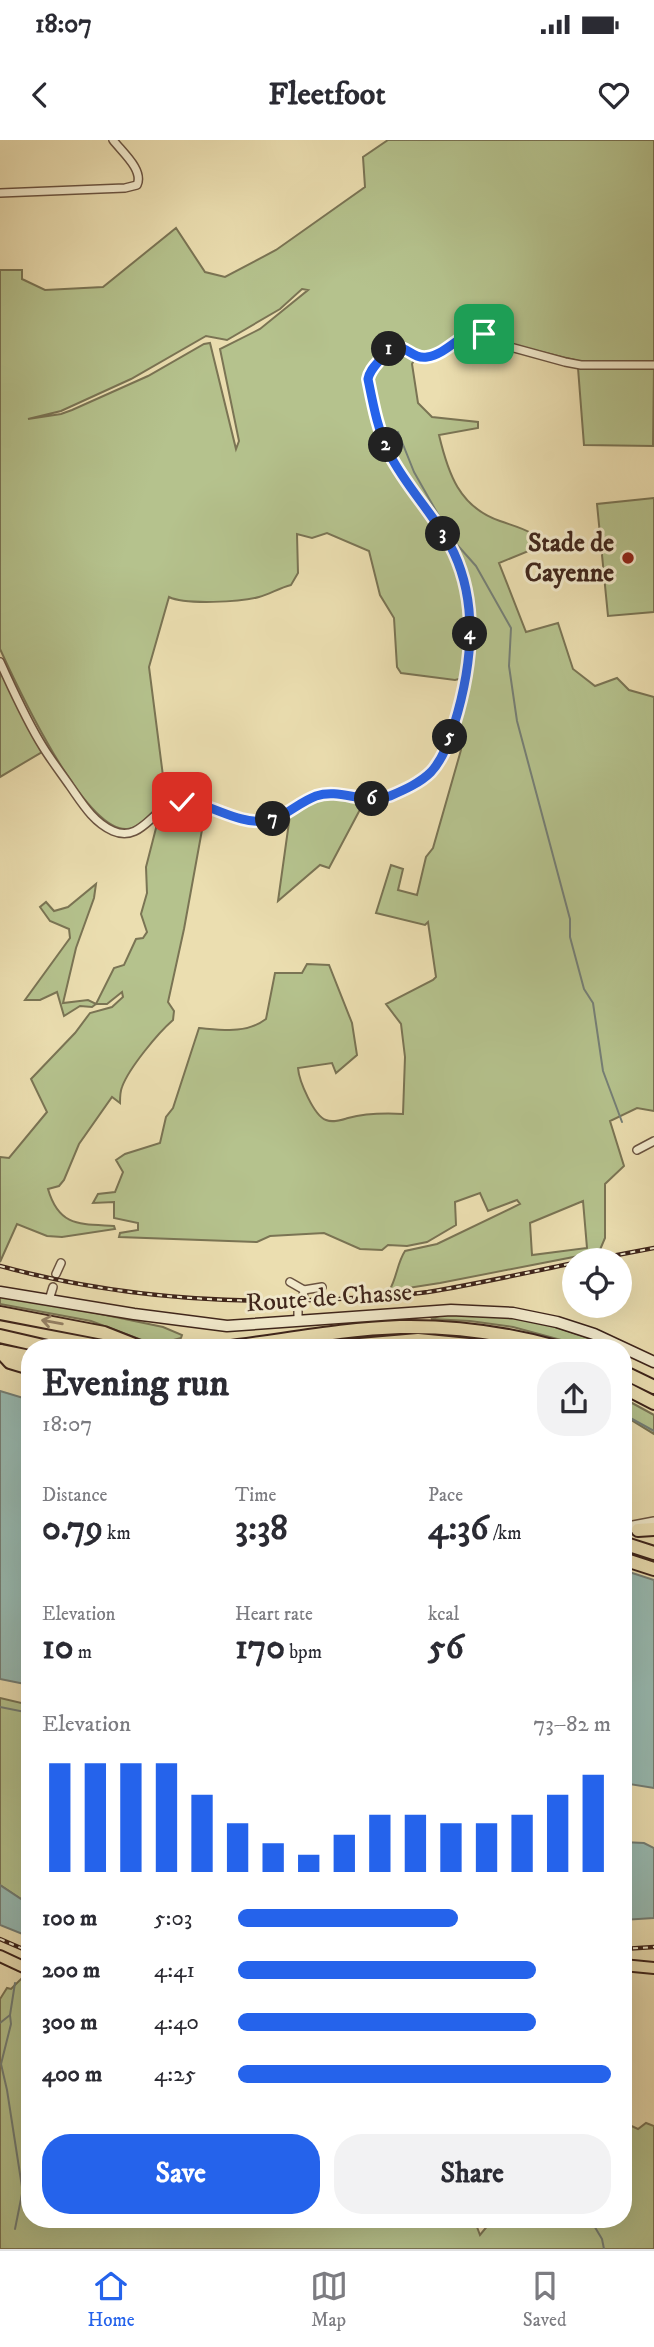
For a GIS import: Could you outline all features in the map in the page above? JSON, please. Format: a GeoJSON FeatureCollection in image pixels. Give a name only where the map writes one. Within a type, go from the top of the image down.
{"type":"FeatureCollection","features":[{"type":"Feature","properties":{"kind":"highway"},"geometry":{"type":"LineString","coordinates":[[0,1313],[104,1333],[119,1339]]}},
{"type":"Feature","properties":{"kind":"highway"},"geometry":{"type":"LineString","coordinates":[[289,1339],[340,1332],[424,1327],[498,1333],[523,1339]]}},
{"type":"Feature","properties":{"kind":"highway"},"geometry":{"type":"LineString","coordinates":[[0,1336],[21,1341]]}},
{"type":"Feature","properties":{"kind":"highway"},"geometry":{"type":"LineString","coordinates":[[0,1351],[21,1355]]}},
{"type":"Feature","properties":{"kind":"highway"},"geometry":{"type":"LineString","coordinates":[[0,1351],[10,1362],[21,1365]]}},
{"type":"Feature","properties":{"kind":"highway"},"geometry":{"type":"LineString","coordinates":[[632,1376],[654,1387]]}},
{"type":"Feature","properties":{"kind":"highway"},"geometry":{"type":"LineString","coordinates":[[632,1392],[654,1403]]}},
{"type":"Feature","properties":{"kind":"highway"},"geometry":{"type":"LineString","coordinates":[[632,1533],[654,1526]]}},
{"type":"Feature","properties":{"kind":"highway"},"geometry":{"type":"LineString","coordinates":[[632,1538],[654,1553]]}},
{"type":"Feature","properties":{"kind":"highway"},"geometry":{"type":"LineString","coordinates":[[632,1541],[654,1547]]}},
{"type":"Feature","properties":{"kind":"highway"},"geometry":{"type":"LineString","coordinates":[[632,1554],[654,1560]]}},
{"type":"Feature","properties":{"kind":"highway"},"geometry":{"type":"LineString","coordinates":[[632,1562],[654,1569]]}},
{"type":"Feature","properties":{"kind":"main road","name":"Route de Chasse"},"geometry":{"type":"LineString","coordinates":[[0,1292],[206,1325],[248,1325],[298,1316],[451,1310],[513,1313],[557,1322],[605,1339]]}},
{"type":"Feature","properties":{"kind":"main road","name":"Route de Chasse"},"geometry":{"type":"LineString","coordinates":[[632,1352],[654,1362]]}},
{"type":"Feature","properties":{"kind":"main road"},"geometry":{"type":"LineString","coordinates":[[0,1956],[21,1966]]}},
{"type":"Feature","properties":{"kind":"main road"},"geometry":{"type":"LineString","coordinates":[[632,1966],[654,1968]]}},
{"type":"Feature","properties":{"kind":"street"},"geometry":{"type":"LineString","coordinates":[[0,194],[125,188],[137,185],[139,173],[113,140]]}},
{"type":"Feature","properties":{"kind":"street"},"geometry":{"type":"LineString","coordinates":[[0,662],[43,747],[93,818],[115,832],[129,834],[136,831],[160,810],[174,803],[193,802],[242,819],[266,821],[284,815],[322,795],[339,794],[373,799],[391,795],[430,773],[448,745],[465,681],[470,627],[465,586],[454,554],[435,519],[397,468],[383,438],[368,379],[370,371],[389,349],[394,347],[407,349],[414,355],[429,357],[466,334],[476,332],[503,345],[581,365],[654,365]]}},
{"type":"Feature","properties":{"kind":"street"},"geometry":{"type":"LineString","coordinates":[[638,1150],[654,1141]]}},
{"type":"Feature","properties":{"kind":"street"},"geometry":{"type":"LineString","coordinates":[[56,1274],[61,1263]]}},
{"type":"Feature","properties":{"kind":"street"},"geometry":{"type":"LineString","coordinates":[[290,1282],[304,1295],[322,1287]]}},
{"type":"Feature","properties":{"kind":"street"},"geometry":{"type":"LineString","coordinates":[[49,1300],[52,1287]]}},
{"type":"Feature","properties":{"kind":"green space"},"geometry":{"type":"Polygon","coordinates":[[[388,140],[654,140],[654,362],[579,361],[513,345],[484,332],[465,331],[428,353],[418,353],[412,364],[418,403],[432,417],[478,422],[478,428],[439,435],[451,475],[465,498],[486,515],[531,533],[536,548],[499,563],[526,632],[558,623],[573,669],[595,686],[617,678],[629,690],[654,697],[654,1111],[637,1108],[610,1121],[624,1166],[605,1184],[605,1238],[601,1248],[587,1248],[583,1201],[530,1223],[532,1255],[562,1251],[562,1259],[389,1291],[405,1251],[437,1244],[520,1204],[517,1200],[488,1211],[480,1193],[455,1202],[456,1225],[427,1242],[407,1246],[388,1245],[382,1250],[360,1249],[324,1233],[270,1236],[257,1242],[119,1237],[120,1233],[138,1230],[138,1223],[114,1218],[114,1202],[93,1203],[98,1194],[115,1192],[123,1172],[116,1160],[125,1154],[160,1143],[166,1117],[173,1108],[199,1028],[242,1029],[266,1019],[275,973],[302,973],[307,964],[329,965],[352,1023],[357,1055],[336,1073],[332,1063],[298,1068],[304,1089],[321,1117],[337,1121],[369,1114],[403,1114],[405,1057],[401,1024],[386,1004],[436,977],[428,922],[425,925],[376,913],[391,865],[403,869],[398,890],[417,895],[426,857],[433,848],[461,750],[454,739],[460,724],[467,677],[455,680],[401,673],[397,667],[394,618],[380,595],[369,551],[327,533],[312,538],[297,534],[298,573],[291,585],[259,597],[240,600],[200,602],[169,597],[149,667],[163,776],[187,795],[162,804],[142,822],[127,829],[110,824],[91,807],[72,783],[36,722],[0,649],[0,270],[22,270],[22,279],[45,290],[103,287],[176,228],[205,272],[225,277],[276,250],[365,187],[363,157],[388,140]],[[302,289],[280,309],[227,340],[206,336],[131,379],[61,411],[28,419],[72,410],[148,376],[210,343],[236,449],[239,441],[220,349],[260,329],[308,290],[302,289]]]}},
{"type":"Feature","properties":{"kind":"green space"},"geometry":{"type":"Polygon","coordinates":[[[654,367],[653,446],[584,445],[578,368],[654,367]]]}},
{"type":"Feature","properties":{"kind":"green space","name":"Stade de Cayenne"},"geometry":{"type":"Polygon","coordinates":[[[654,498],[654,612],[608,616],[597,504],[654,498]]]}},
{"type":"Feature","properties":{"kind":"green space"},"geometry":{"type":"Polygon","coordinates":[[[0,669],[42,752],[0,777],[0,669]]]}},
{"type":"Feature","properties":{"kind":"green space"},"geometry":{"type":"Polygon","coordinates":[[[327,797],[364,802],[329,868],[320,865],[278,901],[290,815],[327,797]]]}},
{"type":"Feature","properties":{"kind":"green space"},"geometry":{"type":"Polygon","coordinates":[[[185,803],[206,808],[168,1002],[174,1011],[173,1020],[131,1070],[121,1089],[120,1103],[112,1097],[79,1144],[64,1180],[59,1186],[48,1189],[58,1211],[65,1217],[81,1223],[114,1226],[115,1229],[62,1237],[47,1236],[17,1224],[0,1262],[0,1157],[9,1158],[47,1112],[31,1079],[75,1033],[90,1013],[112,1007],[123,997],[122,992],[107,1004],[96,1004],[114,968],[124,965],[136,939],[143,938],[147,932],[141,914],[147,893],[146,867],[156,828],[156,815],[185,803]]]}},
{"type":"Feature","properties":{"kind":"green space"},"geometry":{"type":"Polygon","coordinates":[[[96,884],[94,898],[76,948],[63,1003],[88,1000],[96,1004],[92,1007],[80,1006],[64,1016],[57,992],[40,1000],[25,1000],[70,938],[69,929],[50,921],[40,907],[46,902],[54,911],[68,907],[96,884]]]}},
{"type":"Feature","properties":{"kind":"green space"},"geometry":{"type":"Polygon","coordinates":[[[0,1296],[163,1327],[182,1335],[177,1339],[139,1339],[91,1321],[0,1304],[0,1296]]]}},
{"type":"Feature","properties":{"kind":"green space"},"geometry":{"type":"Polygon","coordinates":[[[444,1314],[509,1317],[553,1326],[592,1339],[557,1339],[513,1327],[431,1319],[444,1314]]]}},
{"type":"Feature","properties":{"kind":"green space"},"geometry":{"type":"Polygon","coordinates":[[[632,1403],[654,1415],[654,1434],[632,1421],[632,1403]]]}},
{"type":"Feature","properties":{"kind":"green space"},"geometry":{"type":"Polygon","coordinates":[[[0,1698],[21,1703],[21,1899],[0,1885],[0,1698]]]}},
{"type":"Feature","properties":{"kind":"green space"},"geometry":{"type":"Polygon","coordinates":[[[21,1979],[21,2228],[477,2228],[480,2235],[486,2228],[632,2228],[632,2126],[638,2129],[646,2123],[654,2126],[654,2249],[0,2249],[0,1999],[7,1988],[11,1989],[21,1979]]]}},
{"type":"Feature","properties":{"kind":"water"},"geometry":{"type":"Polygon","coordinates":[[[0,1391],[21,1397],[21,1683],[0,1679],[0,1391]]]}},
{"type":"Feature","properties":{"kind":"water"},"geometry":{"type":"Polygon","coordinates":[[[632,1573],[654,1580],[654,1788],[632,1784],[632,1573]]]}},
{"type":"Feature","properties":{"kind":"water"},"geometry":{"type":"Polygon","coordinates":[[[632,1842],[644,1843],[654,1848],[654,1918],[632,1919],[632,1842]]]}},
{"type":"Feature","properties":{"kind":"water"},"geometry":{"type":"Polygon","coordinates":[[[0,1885],[21,1899],[21,1933],[0,1925],[0,1885]]]}},
{"type":"Feature","properties":{"kind":"waterway"},"geometry":{"type":"LineString","coordinates":[[398,432],[414,472],[452,539],[476,566],[511,628],[509,666],[517,721],[570,919],[570,937],[584,989],[593,1003],[603,1071],[622,1122]]}},
{"type":"Feature","properties":{"kind":"waterway"},"geometry":{"type":"LineString","coordinates":[[632,1419],[654,1431]]}},
{"type":"Feature","properties":{"kind":"waterway"},"geometry":{"type":"LineString","coordinates":[[0,1707],[21,1711]]}},
{"type":"Feature","properties":{"kind":"waterway"},"geometry":{"type":"LineString","coordinates":[[0,2023],[10,2015],[15,1983]]}},
{"type":"Feature","properties":{"kind":"waterway"},"geometry":{"type":"LineString","coordinates":[[10,2015],[11,2024],[1,2064],[21,2181]]}},
{"type":"Feature","properties":{"kind":"waterway"},"geometry":{"type":"LineString","coordinates":[[15,2229],[21,2199]]}},
{"type":"Feature","properties":{"kind":"waterway"},"geometry":{"type":"LineString","coordinates":[[595,2228],[604,2249]]}},
{"type":"Feature","properties":{"kind":"railway"},"geometry":{"type":"LineString","coordinates":[[632,1252],[654,1248]]}},
{"type":"Feature","properties":{"kind":"railway"},"geometry":{"type":"LineString","coordinates":[[0,1266],[83,1285],[167,1296],[295,1301],[428,1292],[562,1266]]}},
{"type":"Feature","properties":{"kind":"railway"},"geometry":{"type":"LineString","coordinates":[[0,1939],[21,1948]]}},
{"type":"Feature","properties":{"kind":"railway"},"geometry":{"type":"LineString","coordinates":[[632,1948],[654,1947]]}},
{"type":"Feature","properties":{"kind":"place","name":"Stade de Cayenne"},"geometry":{"type":"Point","coordinates":[628,558]}},
{"type":"Feature","properties":{"kind":"route"},"geometry":{"type":"LineString","coordinates":[[182,802],[193,802],[253,821],[266,821],[284,815],[316,796],[339,794],[364,799],[385,797],[408,788],[436,766],[448,745],[467,669],[470,627],[465,586],[454,554],[435,519],[389,454],[371,398],[368,379],[370,371],[389,349],[394,347],[407,349],[423,358],[434,356],[471,332],[484,334]]}}]}
